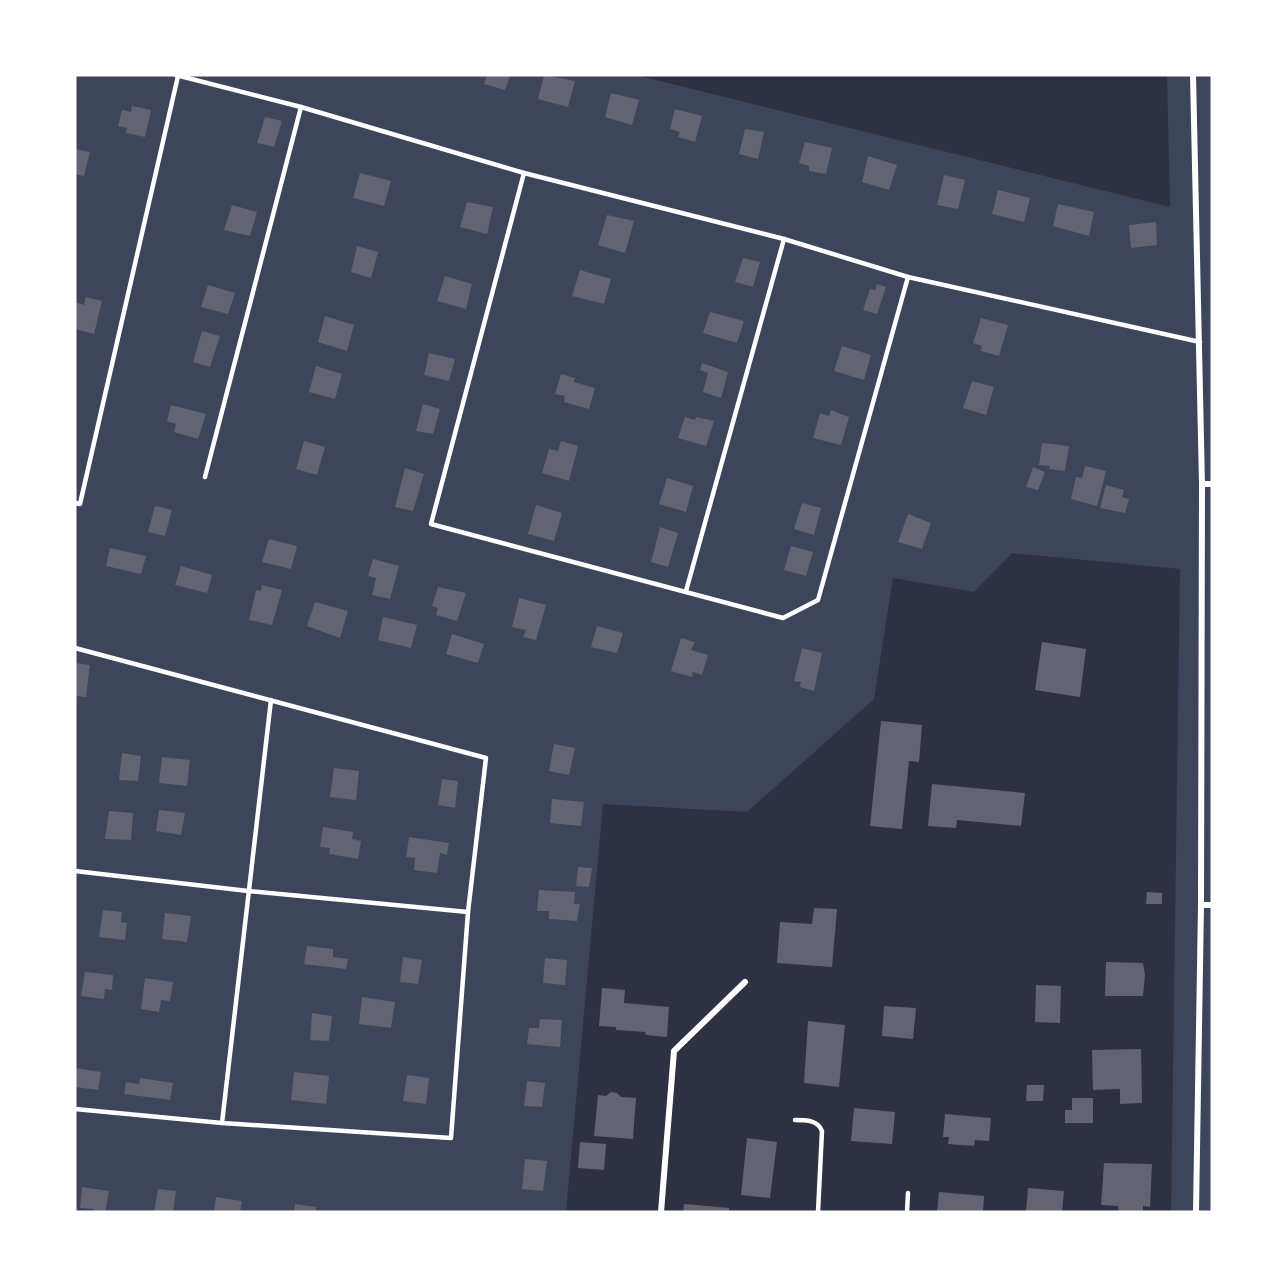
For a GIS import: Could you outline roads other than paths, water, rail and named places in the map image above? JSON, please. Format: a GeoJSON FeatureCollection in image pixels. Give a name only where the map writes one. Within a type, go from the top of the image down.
{"type":"FeatureCollection","features":[{"type":"Feature","properties":{"kind":"street"},"geometry":{"type":"LineString","coordinates":[[1193,75],[1202,484],[1201,905],[1196,1212]]}},
{"type":"Feature","properties":{"kind":"street"},"geometry":{"type":"LineString","coordinates":[[1202,484],[1212,484]]}},
{"type":"Feature","properties":{"kind":"street"},"geometry":{"type":"LineString","coordinates":[[1201,905],[1212,905]]}},
{"type":"Feature","properties":{"kind":"street"},"geometry":{"type":"LineString","coordinates":[[661,1212],[674,1051],[745,982]]}},
{"type":"Feature","properties":{"kind":"lane"},"geometry":{"type":"LineString","coordinates":[[75,503],[80,504],[177,75],[302,107],[524,173],[784,239],[908,277],[1200,342]]}},
{"type":"Feature","properties":{"kind":"lane"},"geometry":{"type":"LineString","coordinates":[[206,477],[302,107]]}},
{"type":"Feature","properties":{"kind":"lane"},"geometry":{"type":"LineString","coordinates":[[524,173],[430,524],[783,618],[818,600],[908,277]]}},
{"type":"Feature","properties":{"kind":"lane"},"geometry":{"type":"LineString","coordinates":[[686,591],[784,239]]}},
{"type":"Feature","properties":{"kind":"lane"},"geometry":{"type":"LineString","coordinates":[[75,648],[486,758],[468,912],[451,1138],[222,1123],[75,1109]]}},
{"type":"Feature","properties":{"kind":"lane"},"geometry":{"type":"LineString","coordinates":[[222,1123],[271,700]]}},
{"type":"Feature","properties":{"kind":"lane"},"geometry":{"type":"LineString","coordinates":[[75,871],[248,891],[468,912]]}},
{"type":"Feature","properties":{"kind":"lane"},"geometry":{"type":"LineString","coordinates":[[795,1120],[808,1120],[816,1123],[822,1131],[818,1212]]}},
{"type":"Feature","properties":{"kind":"lane"},"geometry":{"type":"LineString","coordinates":[[907,1212],[908,1193]]}}]}
